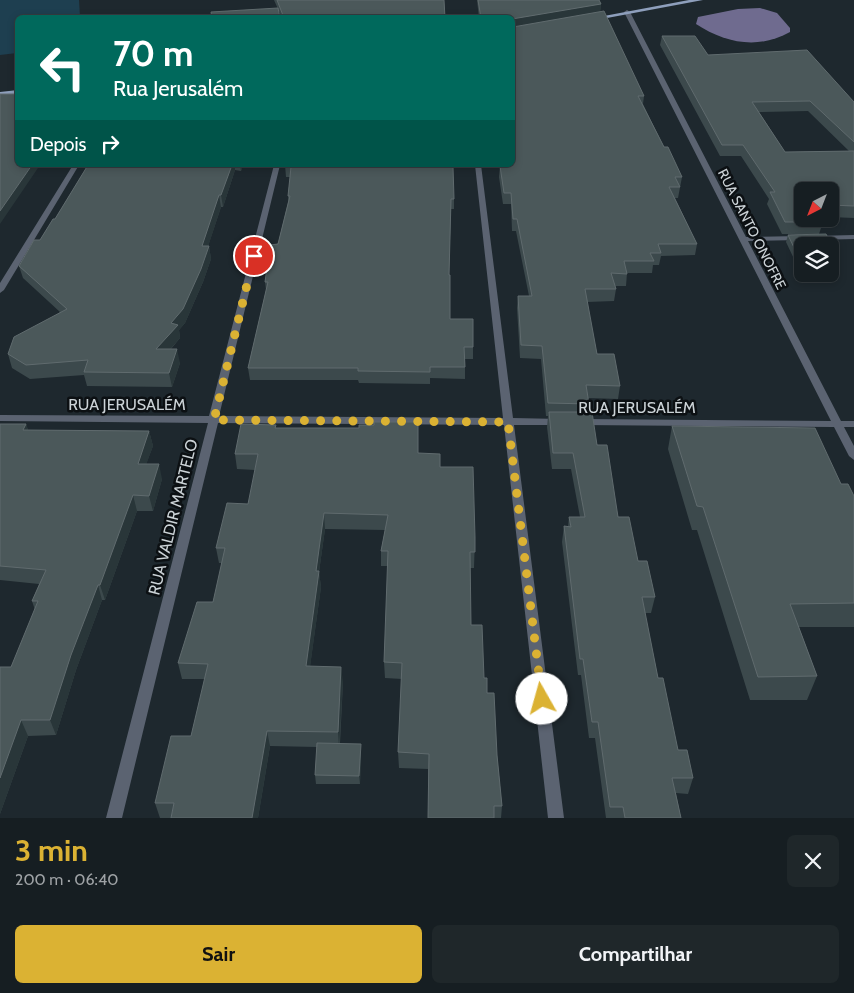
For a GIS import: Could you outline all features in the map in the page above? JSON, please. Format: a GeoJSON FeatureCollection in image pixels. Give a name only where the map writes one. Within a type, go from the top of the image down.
{"type":"FeatureCollection","features":[{"type":"Feature","properties":{"kind":"main road"},"geometry":{"type":"LineString","coordinates":[[579,21],[700,0]]}},
{"type":"Feature","properties":{"kind":"main road"},"geometry":{"type":"LineString","coordinates":[[0,94],[15,92]]}},
{"type":"Feature","properties":{"kind":"street","name":"RUA SANTO ONOFRE"},"geometry":{"type":"LineString","coordinates":[[627,12],[854,456]]}},
{"type":"Feature","properties":{"kind":"street"},"geometry":{"type":"LineString","coordinates":[[0,290],[75,167]]}},
{"type":"Feature","properties":{"kind":"street","name":"RUA VALDIR MARTELO"},"geometry":{"type":"LineString","coordinates":[[114,818],[277,167]]}},
{"type":"Feature","properties":{"kind":"street"},"geometry":{"type":"LineString","coordinates":[[478,167],[556,818]]}},
{"type":"Feature","properties":{"kind":"street"},"geometry":{"type":"LineString","coordinates":[[743,239],[854,237]]}},
{"type":"Feature","properties":{"kind":"street","name":"RUA JERUSALÉM"},"geometry":{"type":"LineString","coordinates":[[0,418],[854,424]]}},
{"type":"Feature","properties":{"kind":"shaded area"},"geometry":{"type":"Polygon","coordinates":[[[0,0],[79,0],[80,15],[15,15],[15,53],[0,55],[0,0]]]}},
{"type":"Feature","properties":{"kind":"shaded area"},"geometry":{"type":"Polygon","coordinates":[[[760,8],[777,13],[790,28],[790,32],[766,41],[742,42],[718,36],[696,24],[698,17],[738,9],[760,8]]]}},
{"type":"Feature","properties":{"kind":"building"},"geometry":{"type":"Polygon","coordinates":[[[277,0],[444,0],[445,15],[283,15],[277,0]]]}},
{"type":"Feature","properties":{"kind":"building"},"geometry":{"type":"Polygon","coordinates":[[[478,0],[599,0],[601,4],[515,18],[515,15],[480,15],[478,0]]]}},
{"type":"Feature","properties":{"kind":"building"},"geometry":{"type":"Polygon","coordinates":[[[278,8],[279,15],[212,15],[211,12],[278,8]]]}},
{"type":"Feature","properties":{"kind":"building"},"geometry":{"type":"Polygon","coordinates":[[[604,11],[644,96],[638,96],[664,147],[668,147],[682,177],[675,177],[680,187],[669,187],[697,244],[658,244],[661,253],[650,253],[654,261],[624,261],[627,274],[611,273],[616,289],[585,289],[597,354],[614,354],[620,386],[586,385],[589,404],[548,403],[542,346],[521,345],[518,296],[532,296],[517,219],[513,219],[511,193],[504,193],[500,167],[515,167],[515,27],[604,11]]]}},
{"type":"Feature","properties":{"kind":"building"},"geometry":{"type":"Polygon","coordinates":[[[662,36],[695,36],[708,55],[807,50],[854,102],[854,142],[810,101],[752,102],[785,152],[854,151],[854,206],[839,205],[839,182],[794,182],[794,222],[785,222],[770,192],[775,192],[743,145],[722,145],[662,36]]]}},
{"type":"Feature","properties":{"kind":"building"},"geometry":{"type":"Polygon","coordinates":[[[0,94],[15,94],[15,167],[31,167],[0,211],[0,94]]]}},
{"type":"Feature","properties":{"kind":"building"},"geometry":{"type":"Polygon","coordinates":[[[87,167],[231,167],[221,195],[219,195],[202,246],[209,246],[201,269],[183,309],[171,323],[178,325],[156,349],[177,349],[169,373],[84,372],[88,360],[26,365],[8,354],[14,337],[67,309],[19,266],[34,240],[40,240],[53,219],[55,219],[87,167]]]}},
{"type":"Feature","properties":{"kind":"building"},"geometry":{"type":"Polygon","coordinates":[[[291,167],[453,167],[454,199],[451,199],[449,275],[450,319],[473,319],[473,347],[464,347],[465,367],[430,367],[430,372],[358,371],[358,368],[248,368],[268,282],[265,282],[270,245],[278,244],[290,196],[288,196],[291,167]]]}},
{"type":"Feature","properties":{"kind":"building"},"geometry":{"type":"Polygon","coordinates":[[[826,234],[828,237],[794,237],[794,248],[788,235],[826,234]]]}},
{"type":"Feature","properties":{"kind":"building"},"geometry":{"type":"Polygon","coordinates":[[[549,412],[592,412],[597,445],[607,445],[618,517],[629,517],[638,561],[647,561],[655,597],[642,597],[658,678],[663,678],[678,750],[687,750],[693,778],[672,778],[681,818],[625,818],[623,807],[610,807],[598,722],[592,722],[583,659],[580,659],[564,526],[571,527],[569,517],[585,517],[573,453],[553,453],[549,412]]]}},
{"type":"Feature","properties":{"kind":"building"},"geometry":{"type":"Polygon","coordinates":[[[374,422],[418,422],[418,453],[440,454],[440,467],[473,467],[475,552],[470,552],[471,625],[482,625],[484,678],[487,678],[487,693],[494,693],[502,806],[494,806],[494,818],[428,818],[429,754],[398,752],[402,663],[384,662],[388,551],[381,551],[388,515],[324,513],[316,571],[319,571],[306,666],[341,667],[338,732],[267,731],[252,818],[171,818],[174,803],[155,803],[171,736],[191,736],[208,664],[178,663],[197,602],[213,602],[225,548],[216,548],[227,503],[248,504],[258,454],[235,454],[241,424],[276,425],[275,428],[359,428],[359,425],[374,425],[374,422]]]}},
{"type":"Feature","properties":{"kind":"building"},"geometry":{"type":"Polygon","coordinates":[[[0,424],[26,424],[23,430],[149,431],[138,464],[159,464],[149,496],[133,495],[100,585],[98,585],[71,655],[50,720],[21,720],[0,778],[0,667],[11,667],[38,601],[32,601],[46,570],[0,566],[0,424]]]}},
{"type":"Feature","properties":{"kind":"building"},"geometry":{"type":"Polygon","coordinates":[[[672,426],[815,428],[841,484],[848,484],[854,496],[854,603],[790,604],[817,676],[758,677],[703,507],[697,506],[672,426]]]}},
{"type":"Feature","properties":{"kind":"building"},"geometry":{"type":"Polygon","coordinates":[[[317,743],[361,744],[359,776],[315,775],[317,743]]]}},
{"type":"Feature","properties":{"kind":"route"},"geometry":{"type":"LineString","coordinates":[[254,256],[214,420],[508,422],[542,699]]}}]}
